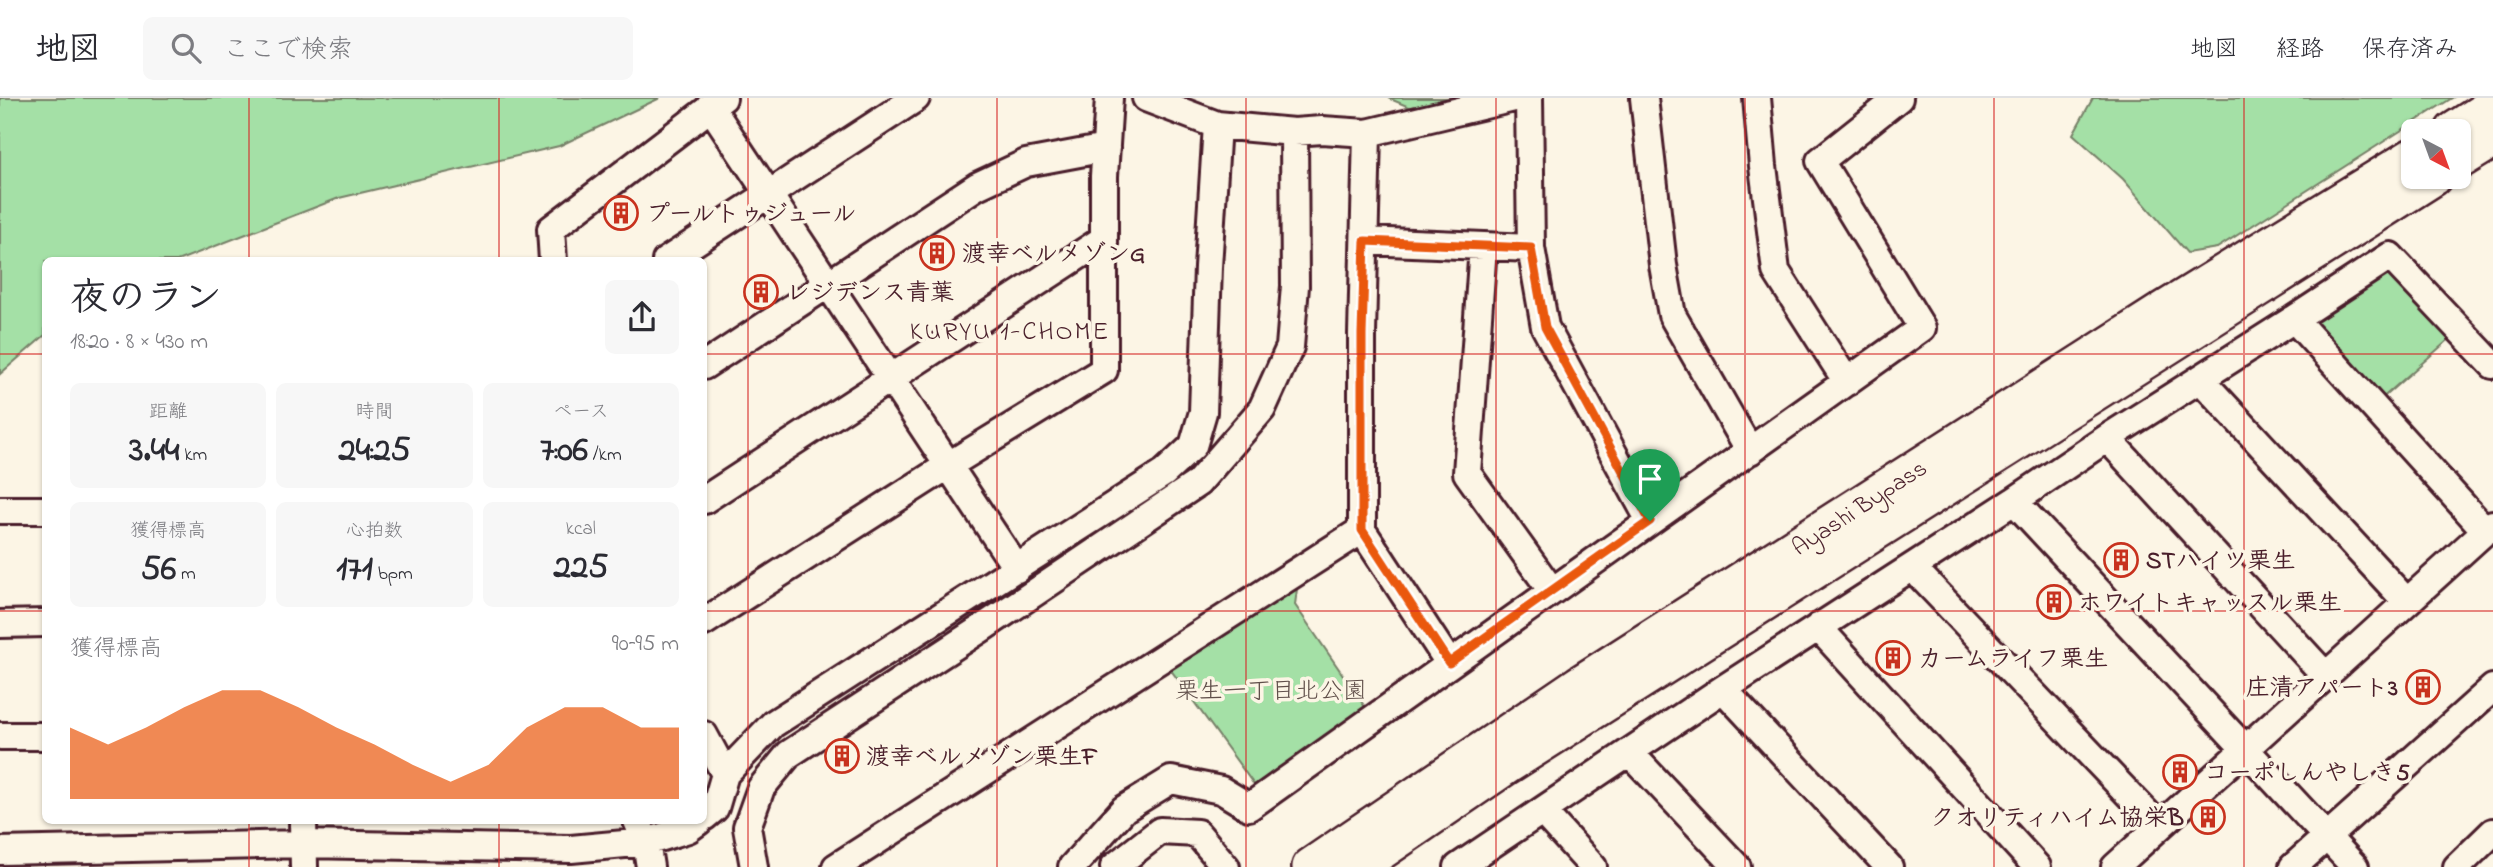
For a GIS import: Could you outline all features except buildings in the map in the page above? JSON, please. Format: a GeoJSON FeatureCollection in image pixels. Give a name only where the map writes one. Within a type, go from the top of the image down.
{"type":"FeatureCollection","features":[{"type":"Feature","properties":{"kind":"highway"},"geometry":{"type":"LineString","coordinates":[[2471,120],[2493,106]]}},
{"type":"Feature","properties":{"kind":"highway"},"geometry":{"type":"LineString","coordinates":[[2471,153],[2493,139]]}},
{"type":"Feature","properties":{"kind":"highway","name":"Ayashi Bypass"},"geometry":{"type":"LineString","coordinates":[[1311,867],[1579,685],[2160,313],[2401,164]]}},
{"type":"Feature","properties":{"kind":"highway","name":"Ayashi Bypass"},"geometry":{"type":"LineString","coordinates":[[1357,867],[1507,765],[2414,189]]}},
{"type":"Feature","properties":{"kind":"street"},"geometry":{"type":"LineString","coordinates":[[672,257],[916,98]]}},
{"type":"Feature","properties":{"kind":"street"},"geometry":{"type":"LineString","coordinates":[[707,620],[949,465],[1104,370],[1104,239],[1109,98]]}},
{"type":"Feature","properties":{"kind":"street"},"geometry":{"type":"LineString","coordinates":[[1146,98],[1217,125],[1294,132],[1322,130],[1367,133],[1514,98]]}},
{"type":"Feature","properties":{"kind":"street"},"geometry":{"type":"LineString","coordinates":[[1529,98],[1531,248],[1545,327],[1650,521]]}},
{"type":"Feature","properties":{"kind":"street"},"geometry":{"type":"LineString","coordinates":[[1644,98],[1663,265],[1672,315],[1750,451]]}},
{"type":"Feature","properties":{"kind":"street"},"geometry":{"type":"LineString","coordinates":[[1757,98],[1776,271],[1847,382]]}},
{"type":"Feature","properties":{"kind":"street"},"geometry":{"type":"LineString","coordinates":[[1072,867],[1124,809],[1171,780],[1222,790],[1249,807],[1923,328],[1819,161],[1899,98]]}},
{"type":"Feature","properties":{"kind":"street"},"geometry":{"type":"LineString","coordinates":[[553,257],[551,229],[717,102],[769,194],[1017,569]]}},
{"type":"Feature","properties":{"kind":"street"},"geometry":{"type":"LineString","coordinates":[[707,815],[715,808],[725,774],[772,724],[1164,473],[1193,446],[1203,412],[1217,125]]}},
{"type":"Feature","properties":{"kind":"street"},"geometry":{"type":"LineString","coordinates":[[754,867],[747,827],[761,788],[789,754],[1198,483],[1262,409],[1290,347],[1295,286],[1294,132]]}},
{"type":"Feature","properties":{"kind":"street"},"geometry":{"type":"LineString","coordinates":[[1367,133],[1362,334],[1362,530],[1449,663]]}},
{"type":"Feature","properties":{"kind":"street"},"geometry":{"type":"LineString","coordinates":[[707,364],[977,186],[1026,163],[1106,148]]}},
{"type":"Feature","properties":{"kind":"street"},"geometry":{"type":"LineString","coordinates":[[707,498],[1104,239]]}},
{"type":"Feature","properties":{"kind":"street"},"geometry":{"type":"LineString","coordinates":[[1365,241],[1531,248]]}},
{"type":"Feature","properties":{"kind":"street"},"geometry":{"type":"LineString","coordinates":[[1483,246],[1467,473],[1552,591]]}},
{"type":"Feature","properties":{"kind":"street"},"geometry":{"type":"LineString","coordinates":[[1458,867],[1723,689],[2390,256],[2493,365]]}},
{"type":"Feature","properties":{"kind":"street"},"geometry":{"type":"LineString","coordinates":[[2115,867],[2489,527],[2294,319]]}},
{"type":"Feature","properties":{"kind":"street"},"geometry":{"type":"LineString","coordinates":[[2200,379],[2407,602]]}},
{"type":"Feature","properties":{"kind":"street"},"geometry":{"type":"LineString","coordinates":[[2107,438],[2325,675]]}},
{"type":"Feature","properties":{"kind":"street"},"geometry":{"type":"LineString","coordinates":[[2014,500],[2355,867]]}},
{"type":"Feature","properties":{"kind":"street"},"geometry":{"type":"LineString","coordinates":[[0,510],[42,510]]}},
{"type":"Feature","properties":{"kind":"street"},"geometry":{"type":"LineString","coordinates":[[849,863],[1362,530]]}},
{"type":"Feature","properties":{"kind":"street"},"geometry":{"type":"LineString","coordinates":[[1912,567],[2159,825]]}},
{"type":"Feature","properties":{"kind":"street"},"geometry":{"type":"LineString","coordinates":[[0,624],[42,623]]}},
{"type":"Feature","properties":{"kind":"street"},"geometry":{"type":"LineString","coordinates":[[1818,627],[2038,867]]}},
{"type":"Feature","properties":{"kind":"street"},"geometry":{"type":"LineString","coordinates":[[2293,867],[2493,688]]}},
{"type":"Feature","properties":{"kind":"street"},"geometry":{"type":"LineString","coordinates":[[1723,689],[1889,867]]}},
{"type":"Feature","properties":{"kind":"street"},"geometry":{"type":"LineString","coordinates":[[0,736],[42,736]]}},
{"type":"Feature","properties":{"kind":"street"},"geometry":{"type":"LineString","coordinates":[[707,741],[725,774]]}},
{"type":"Feature","properties":{"kind":"street"},"geometry":{"type":"LineString","coordinates":[[1629,752],[1737,867]]}},
{"type":"Feature","properties":{"kind":"street"},"geometry":{"type":"LineString","coordinates":[[1542,811],[1593,867]]}},
{"type":"Feature","properties":{"kind":"street"},"geometry":{"type":"LineString","coordinates":[[0,850],[303,844],[571,849],[644,843],[688,829],[695,824]]}},
{"type":"Feature","properties":{"kind":"street"},"geometry":{"type":"LineString","coordinates":[[1114,867],[1160,831],[1197,833],[1226,867]]}},
{"type":"Feature","properties":{"kind":"street"},"geometry":{"type":"LineString","coordinates":[[2457,867],[2489,844]]}},
{"type":"Feature","properties":{"kind":"green space"},"geometry":{"type":"Polygon","coordinates":[[[0,98],[660,98],[559,146],[339,198],[187,257],[42,257],[42,338],[0,374],[0,98]]]}},
{"type":"Feature","properties":{"kind":"green space"},"geometry":{"type":"Polygon","coordinates":[[[1388,98],[1486,98],[1442,121],[1388,98]]]}},
{"type":"Feature","properties":{"kind":"green space"},"geometry":{"type":"Polygon","coordinates":[[[2093,98],[2452,98],[2419,119],[2401,119],[2401,131],[2217,248],[2187,253],[2123,179],[2073,134],[2093,98]]]}},
{"type":"Feature","properties":{"kind":"green space"},"geometry":{"type":"Polygon","coordinates":[[[2387,274],[2395,275],[2453,336],[2379,401],[2312,320],[2387,274]]]}},
{"type":"Feature","properties":{"kind":"green space","name":"栗生一丁目北公園"},"geometry":{"type":"Polygon","coordinates":[[[1298,581],[1295,605],[1365,707],[1255,786],[1168,666],[1298,581]]]}},
{"type":"Feature","properties":{"kind":"place","name":"プールトゥジュール"},"geometry":{"type":"Point","coordinates":[621,213]}},
{"type":"Feature","properties":{"kind":"place","name":"渡幸ベルメゾンG"},"geometry":{"type":"Point","coordinates":[937,253]}},
{"type":"Feature","properties":{"kind":"place","name":"レジデンス青葉"},"geometry":{"type":"Point","coordinates":[761,292]}},
{"type":"Feature","properties":{"kind":"place","name":"STハイツ栗生"},"geometry":{"type":"Point","coordinates":[2121,560]}},
{"type":"Feature","properties":{"kind":"place","name":"ホワイトキャッスル栗生"},"geometry":{"type":"Point","coordinates":[2054,602]}},
{"type":"Feature","properties":{"kind":"place","name":"カームライフ栗生"},"geometry":{"type":"Point","coordinates":[1893,658]}},
{"type":"Feature","properties":{"kind":"place","name":"庄清アパート3"},"geometry":{"type":"Point","coordinates":[2423,687]}},
{"type":"Feature","properties":{"kind":"place","name":"渡幸ベルメゾン栗生F"},"geometry":{"type":"Point","coordinates":[842,756]}},
{"type":"Feature","properties":{"kind":"place","name":"コーポしんやしき5"},"geometry":{"type":"Point","coordinates":[2180,772]}},
{"type":"Feature","properties":{"kind":"place","name":"クオリティハイム協栄B"},"geometry":{"type":"Point","coordinates":[2208,817]}},
{"type":"Feature","properties":{"kind":"district","name":"KURYU 1-CHOME"},"geometry":{"type":"Point","coordinates":[1010,330]}},
{"type":"Feature","properties":{"kind":"route"},"geometry":{"type":"LineString","coordinates":[[1365,241],[1531,248],[1545,327],[1650,521],[1449,663],[1362,530],[1365,241]]}}]}
